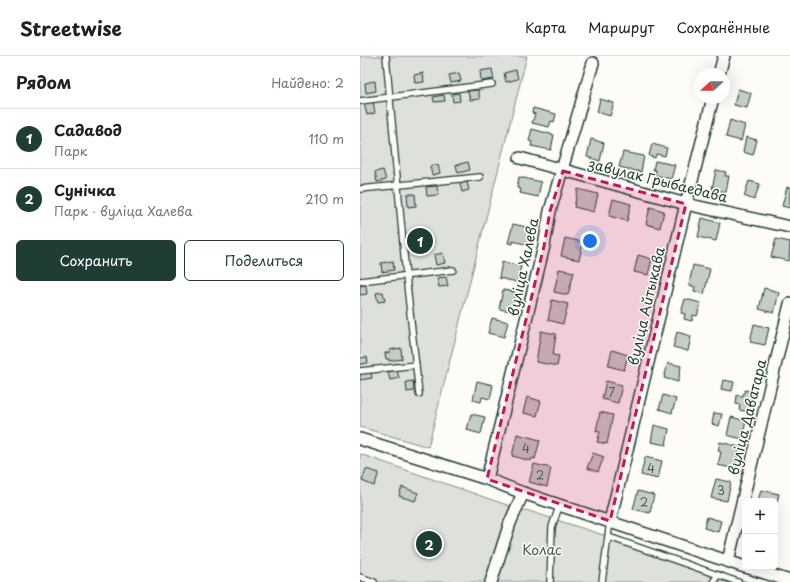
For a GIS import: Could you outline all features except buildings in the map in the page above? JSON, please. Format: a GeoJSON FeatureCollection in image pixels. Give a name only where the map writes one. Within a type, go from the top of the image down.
{"type":"FeatureCollection","features":[{"type":"Feature","properties":{"kind":"street"},"geometry":{"type":"LineString","coordinates":[[721,68],[724,56]]}},
{"type":"Feature","properties":{"kind":"street","name":"вуліца Халева"},"geometry":{"type":"LineString","coordinates":[[487,479],[544,246],[550,212],[593,63]]}},
{"type":"Feature","properties":{"kind":"street","name":"вуліца Айтыкава"},"geometry":{"type":"LineString","coordinates":[[610,522],[711,104]]}},
{"type":"Feature","properties":{"kind":"street","name":"завулак Грыбаедава"},"geometry":{"type":"LineString","coordinates":[[520,158],[686,204],[790,227]]}},
{"type":"Feature","properties":{"kind":"street","name":"вуліца Даватара"},"geometry":{"type":"LineString","coordinates":[[728,561],[790,304]]}},
{"type":"Feature","properties":{"kind":"street"},"geometry":{"type":"LineString","coordinates":[[360,439],[487,479],[523,493],[560,504],[742,566]]}},
{"type":"Feature","properties":{"kind":"street"},"geometry":{"type":"LineString","coordinates":[[491,582],[510,523],[523,493]]}},
{"type":"Feature","properties":{"kind":"street"},"geometry":{"type":"LineString","coordinates":[[755,570],[790,581]]}},
{"type":"Feature","properties":{"kind":"lane"},"geometry":{"type":"LineString","coordinates":[[386,56],[406,276],[419,394]]}},
{"type":"Feature","properties":{"kind":"lane"},"geometry":{"type":"LineString","coordinates":[[360,101],[492,84]]}},
{"type":"Feature","properties":{"kind":"lane"},"geometry":{"type":"LineString","coordinates":[[360,189],[480,177]]}},
{"type":"Feature","properties":{"kind":"lane"},"geometry":{"type":"LineString","coordinates":[[360,281],[453,270]]}},
{"type":"Feature","properties":{"kind":"lane"},"geometry":{"type":"LineString","coordinates":[[360,371],[416,366]]}},
{"type":"Feature","properties":{"kind":"lane"},"geometry":{"type":"LineString","coordinates":[[550,582],[552,527],[560,504]]}},
{"type":"Feature","properties":{"kind":"lane"},"geometry":{"type":"LineString","coordinates":[[602,582],[610,522]]}},
{"type":"Feature","properties":{"kind":"lane"},"geometry":{"type":"LineString","coordinates":[[609,537],[738,582]]}},
{"type":"Feature","properties":{"kind":"lane"},"geometry":{"type":"LineString","coordinates":[[713,582],[718,575]]}},
{"type":"Feature","properties":{"kind":"lane"},"geometry":{"type":"LineString","coordinates":[[360,577],[374,582]]}},
{"type":"Feature","properties":{"kind":"highlighted area"},"geometry":{"type":"Polygon","coordinates":[[[563,171],[686,204],[610,521],[487,479],[544,246],[550,211],[563,171]]]}},
{"type":"Feature","properties":{"kind":"green space"},"geometry":{"type":"Polygon","coordinates":[[[360,56],[527,56],[428,447],[360,427],[360,56]]]}},
{"type":"Feature","properties":{"kind":"green space"},"geometry":{"type":"Polygon","coordinates":[[[360,454],[510,506],[485,582],[360,582],[360,454]]]}},
{"type":"Feature","properties":{"kind":"green space","name":"Колас"},"geometry":{"type":"Polygon","coordinates":[[[526,510],[748,582],[497,582],[519,515],[526,510]]]}},
{"type":"Feature","properties":{"kind":"place","name":"Садавод"},"geometry":{"type":"Point","coordinates":[420,241]}},
{"type":"Feature","properties":{"kind":"place","name":"Сунічка"},"geometry":{"type":"Point","coordinates":[429,544]}}]}
